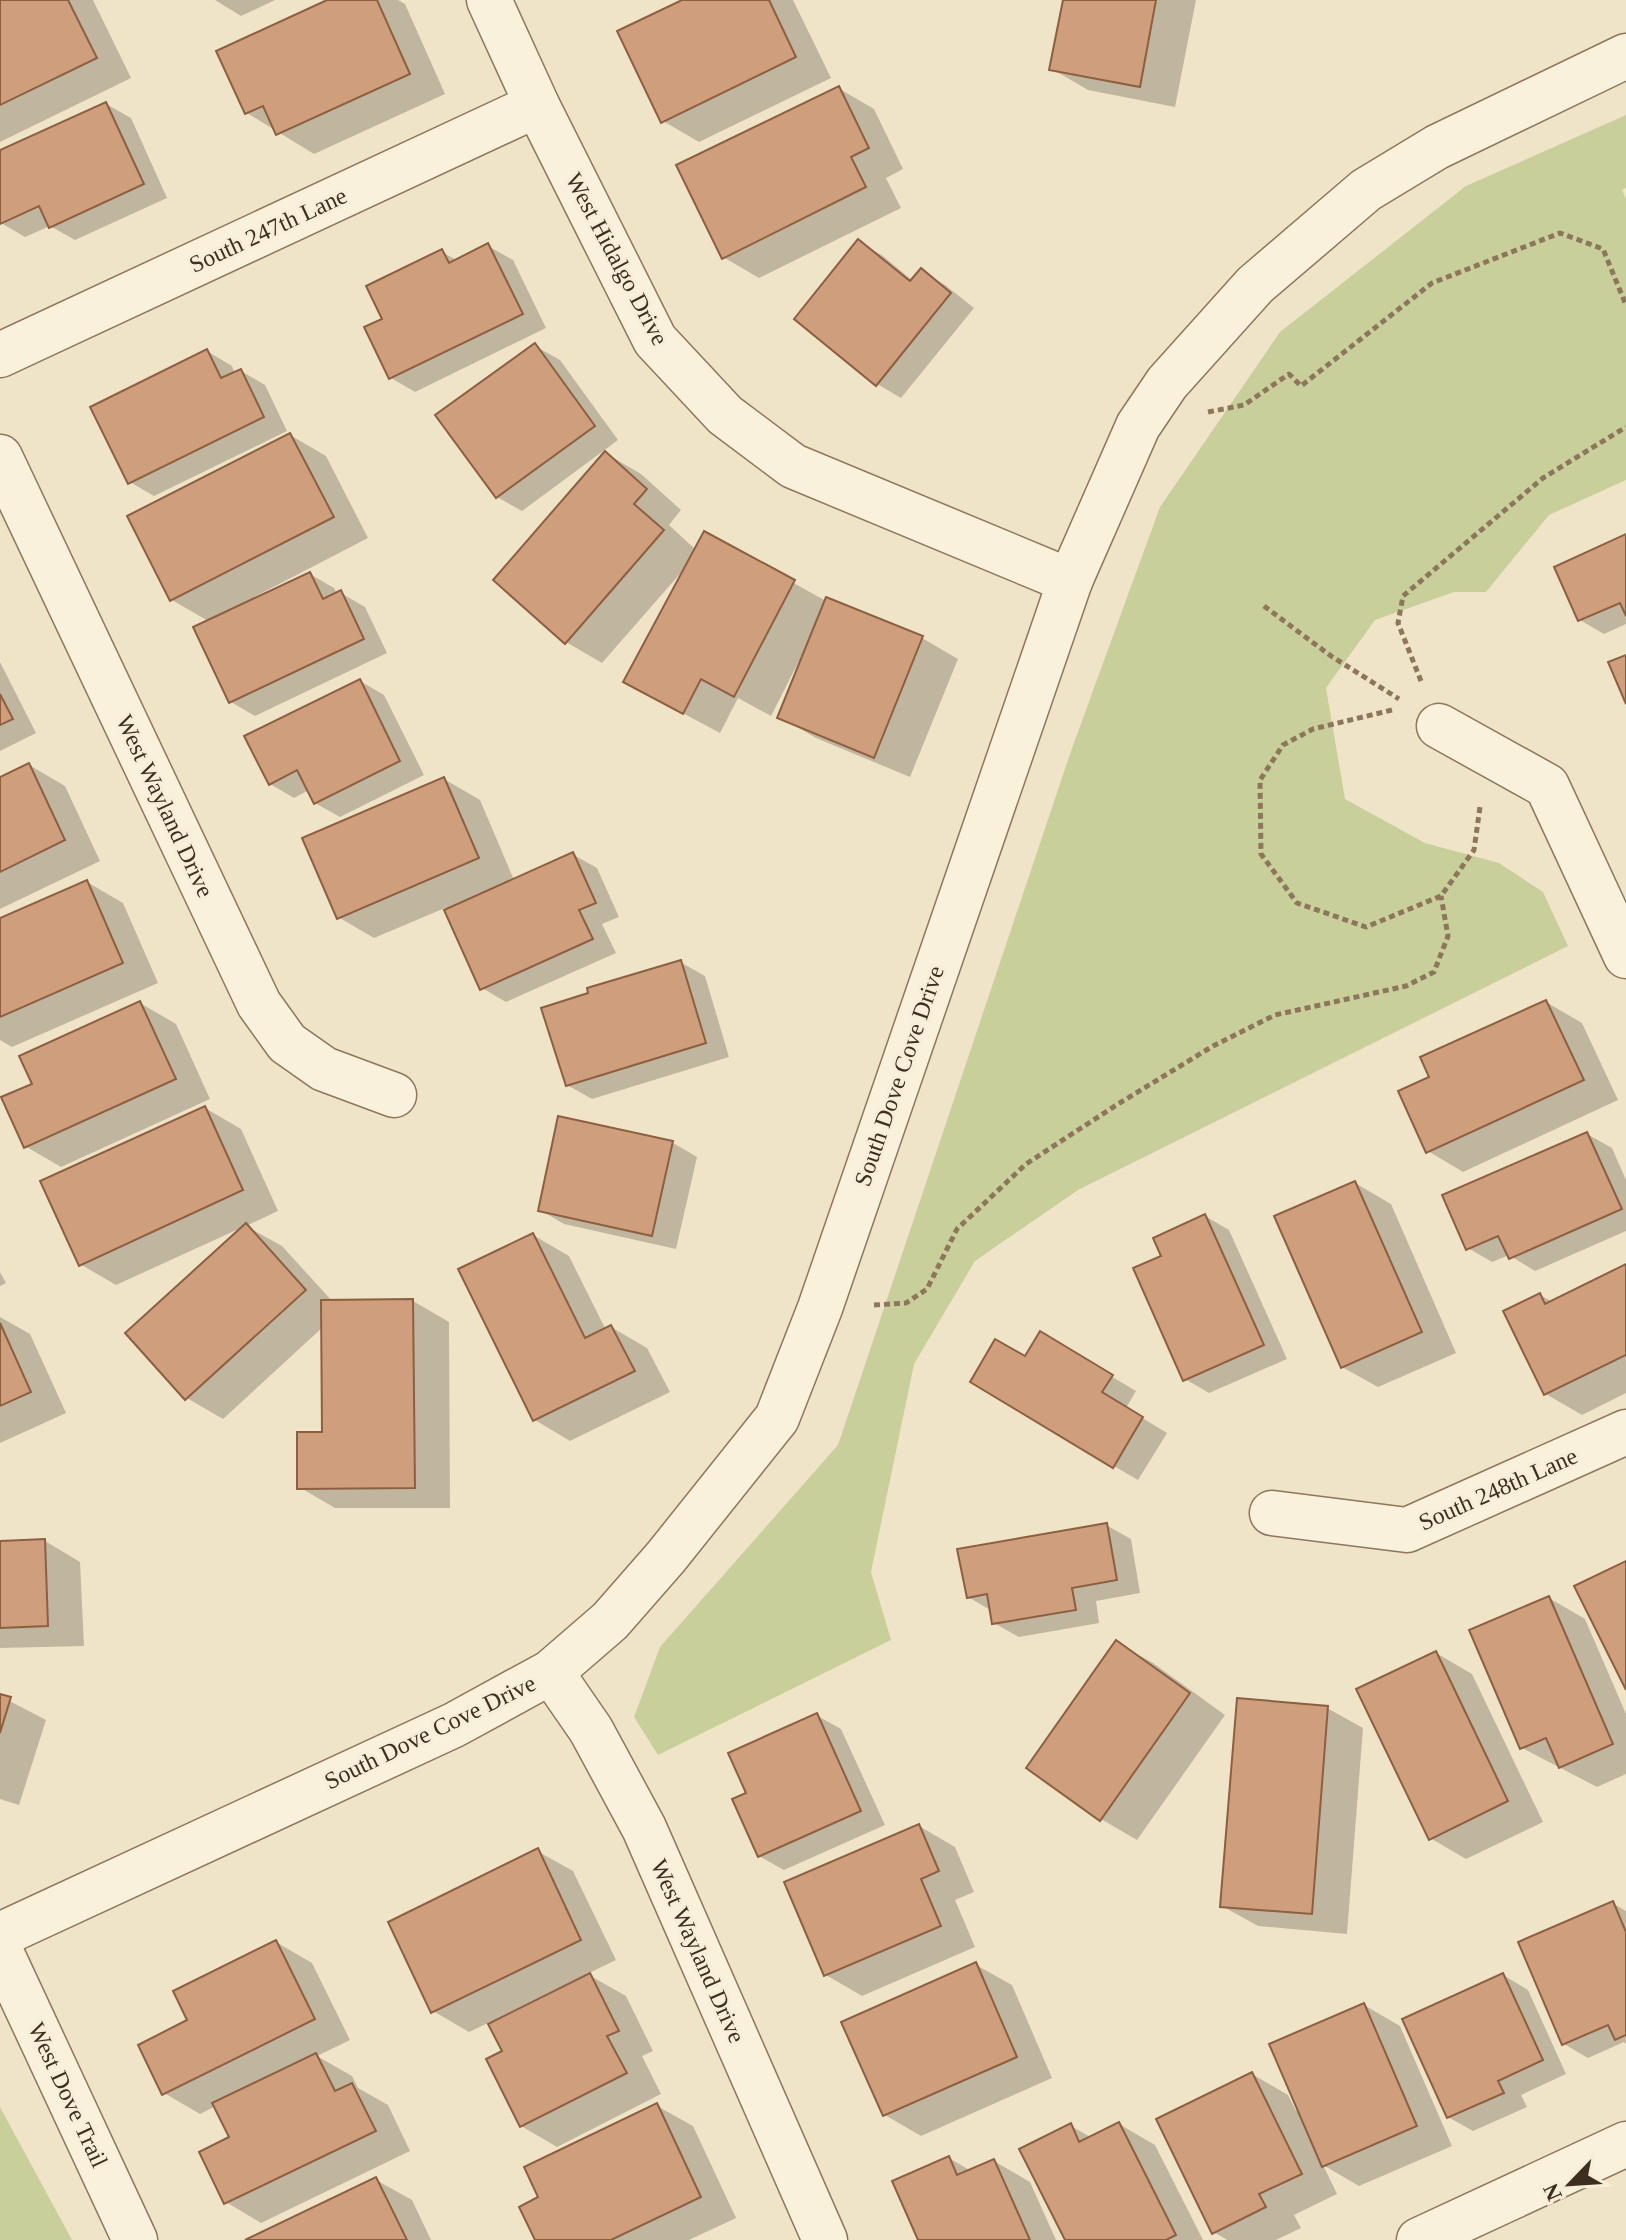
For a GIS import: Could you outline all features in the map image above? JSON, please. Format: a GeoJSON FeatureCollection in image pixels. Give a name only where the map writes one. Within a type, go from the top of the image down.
{"type":"FeatureCollection","features":[{"type":"Feature","properties":{"kind":"street","name":"West Hidalgo Drive"},"geometry":{"type":"LineString","coordinates":[[489,0],[537,105],[655,340],[725,415],[793,466],[1070,581]]}},
{"type":"Feature","properties":{"kind":"street","name":"South Dove Cove Drive"},"geometry":{"type":"LineString","coordinates":[[0,1935],[454,1725],[551,1672],[610,1621],[666,1557],[777,1418],[820,1308],[1070,581],[1138,426],[1167,383],[1255,285],[1366,190],[1437,147],[1626,56]]}},
{"type":"Feature","properties":{"kind":"street","name":"South 247th Lane"},"geometry":{"type":"LineString","coordinates":[[0,355],[537,105]]}},
{"type":"Feature","properties":{"kind":"street","name":"West Wayland Drive"},"geometry":{"type":"LineString","coordinates":[[0,457],[259,1004],[287,1043],[324,1069],[394,1095]]}},
{"type":"Feature","properties":{"kind":"street"},"geometry":{"type":"LineString","coordinates":[[1424,716],[1547,786],[1626,956]]}},
{"type":"Feature","properties":{"kind":"street","name":"South 248th Lane"},"geometry":{"type":"LineString","coordinates":[[1272,1513],[1407,1530],[1626,1432]]}},
{"type":"Feature","properties":{"kind":"street","name":"West Wayland Drive"},"geometry":{"type":"LineString","coordinates":[[551,1672],[591,1730],[644,1828],[825,2240]]}},
{"type":"Feature","properties":{"kind":"street","name":"West Dove Trail"},"geometry":{"type":"LineString","coordinates":[[0,1950],[135,2240]]}},
{"type":"Feature","properties":{"kind":"street"},"geometry":{"type":"LineString","coordinates":[[1419,2240],[1626,2144]]}},
{"type":"Feature","properties":{"kind":"path"},"geometry":{"type":"LineString","coordinates":[[1138,426],[1244,405],[1289,374],[1301,386],[1432,283],[1560,233],[1603,249],[1626,305]]}},
{"type":"Feature","properties":{"kind":"path"},"geometry":{"type":"LineString","coordinates":[[1424,716],[1398,623],[1403,596],[1543,478],[1626,427]]}},
{"type":"Feature","properties":{"kind":"path"},"geometry":{"type":"LineString","coordinates":[[1264,606],[1331,656],[1424,716]]}},
{"type":"Feature","properties":{"kind":"path"},"geometry":{"type":"LineString","coordinates":[[1424,716],[1313,729],[1283,745],[1260,780],[1261,854],[1297,903],[1366,927],[1441,896],[1474,850],[1487,753]]}},
{"type":"Feature","properties":{"kind":"path"},"geometry":{"type":"LineString","coordinates":[[820,1308],[906,1303],[927,1289],[957,1229],[1026,1164],[1213,1046],[1275,1015],[1406,986],[1434,972],[1448,936],[1441,896]]}},
{"type":"Feature","properties":{"kind":"green space"},"geometry":{"type":"Polygon","coordinates":[[[1626,115],[1626,188],[1622,190],[1626,199],[1626,480],[1549,515],[1486,592],[1454,592],[1375,620],[1326,688],[1345,799],[1425,843],[1499,863],[1543,892],[1568,946],[1078,1190],[975,1261],[914,1364],[871,1572],[891,1640],[658,1755],[634,1717],[660,1647],[838,1445],[1071,751],[1160,507],[1280,332],[1466,186],[1626,115]]]}},
{"type":"Feature","properties":{"kind":"green space"},"geometry":{"type":"Polygon","coordinates":[[[0,2107],[72,2240],[0,2240],[0,2107]]]}},
{"type":"Feature","properties":{"kind":"building"},"geometry":{"type":"Polygon","coordinates":[[[0,0],[68,0],[97,58],[0,105],[0,0]]]}},
{"type":"Feature","properties":{"kind":"building"},"geometry":{"type":"Polygon","coordinates":[[[327,0],[377,0],[410,74],[276,135],[263,106],[245,114],[216,51],[327,0]]]}},
{"type":"Feature","properties":{"kind":"building"},"geometry":{"type":"Polygon","coordinates":[[[682,0],[769,0],[796,57],[661,123],[617,31],[682,0]]]}},
{"type":"Feature","properties":{"kind":"building"},"geometry":{"type":"Polygon","coordinates":[[[1063,0],[1156,0],[1140,87],[1049,70],[1063,0]]]}},
{"type":"Feature","properties":{"kind":"building"},"geometry":{"type":"Polygon","coordinates":[[[839,86],[869,148],[851,157],[866,187],[722,259],[676,165],[839,86]]]}},
{"type":"Feature","properties":{"kind":"building"},"geometry":{"type":"Polygon","coordinates":[[[106,102],[144,184],[49,228],[39,206],[0,224],[0,150],[106,102]]]}},
{"type":"Feature","properties":{"kind":"building"},"geometry":{"type":"Polygon","coordinates":[[[858,239],[910,281],[921,268],[951,293],[876,386],[794,319],[858,239]]]}},
{"type":"Feature","properties":{"kind":"building"},"geometry":{"type":"Polygon","coordinates":[[[488,243],[523,314],[389,379],[364,327],[382,319],[366,286],[442,249],[449,263],[488,243]]]}},
{"type":"Feature","properties":{"kind":"building"},"geometry":{"type":"Polygon","coordinates":[[[535,343],[595,426],[496,498],[435,415],[535,343]]]}},
{"type":"Feature","properties":{"kind":"building"},"geometry":{"type":"Polygon","coordinates":[[[207,349],[221,378],[241,369],[264,417],[128,484],[90,407],[207,349]]]}},
{"type":"Feature","properties":{"kind":"building"},"geometry":{"type":"Polygon","coordinates":[[[290,433],[334,517],[170,601],[127,516],[290,433]]]}},
{"type":"Feature","properties":{"kind":"building"},"geometry":{"type":"Polygon","coordinates":[[[605,451],[647,489],[634,504],[664,530],[565,644],[493,580],[605,451]]]}},
{"type":"Feature","properties":{"kind":"building"},"geometry":{"type":"Polygon","coordinates":[[[704,531],[795,580],[734,697],[701,679],[683,714],[623,682],[704,531]]]}},
{"type":"Feature","properties":{"kind":"building"},"geometry":{"type":"Polygon","coordinates":[[[1626,534],[1626,616],[1620,603],[1578,621],[1554,567],[1626,534]]]}},
{"type":"Feature","properties":{"kind":"building"},"geometry":{"type":"Polygon","coordinates":[[[310,572],[323,599],[341,590],[364,639],[229,703],[193,627],[310,572]]]}},
{"type":"Feature","properties":{"kind":"building"},"geometry":{"type":"Polygon","coordinates":[[[826,597],[923,636],[874,758],[777,718],[826,597]]]}},
{"type":"Feature","properties":{"kind":"building"},"geometry":{"type":"Polygon","coordinates":[[[1626,655],[1626,704],[1608,662],[1626,655]]]}},
{"type":"Feature","properties":{"kind":"building"},"geometry":{"type":"Polygon","coordinates":[[[360,679],[400,761],[314,804],[297,770],[269,785],[244,736],[360,679]]]}},
{"type":"Feature","properties":{"kind":"building"},"geometry":{"type":"Polygon","coordinates":[[[0,694],[13,719],[0,725],[0,694]]]}},
{"type":"Feature","properties":{"kind":"building"},"geometry":{"type":"Polygon","coordinates":[[[29,763],[65,840],[0,872],[0,777],[29,763]]]}},
{"type":"Feature","properties":{"kind":"building"},"geometry":{"type":"Polygon","coordinates":[[[444,777],[479,858],[337,919],[302,838],[444,777]]]}},
{"type":"Feature","properties":{"kind":"building"},"geometry":{"type":"Polygon","coordinates":[[[573,852],[596,903],[579,910],[593,939],[480,990],[444,910],[573,852]]]}},
{"type":"Feature","properties":{"kind":"building"},"geometry":{"type":"Polygon","coordinates":[[[87,880],[123,963],[0,1017],[0,918],[87,880]]]}},
{"type":"Feature","properties":{"kind":"building"},"geometry":{"type":"Polygon","coordinates":[[[681,960],[706,1043],[566,1086],[541,1008],[588,993],[587,988],[681,960]]]}},
{"type":"Feature","properties":{"kind":"building"},"geometry":{"type":"Polygon","coordinates":[[[1546,1000],[1584,1080],[1426,1153],[1398,1091],[1429,1077],[1420,1057],[1546,1000]]]}},
{"type":"Feature","properties":{"kind":"building"},"geometry":{"type":"Polygon","coordinates":[[[140,1001],[176,1079],[24,1148],[1,1097],[32,1084],[19,1056],[140,1001]]]}},
{"type":"Feature","properties":{"kind":"building"},"geometry":{"type":"Polygon","coordinates":[[[205,1106],[243,1190],[79,1266],[40,1181],[205,1106]]]}},
{"type":"Feature","properties":{"kind":"building"},"geometry":{"type":"Polygon","coordinates":[[[558,1116],[673,1141],[652,1236],[538,1211],[558,1116]]]}},
{"type":"Feature","properties":{"kind":"building"},"geometry":{"type":"Polygon","coordinates":[[[1587,1132],[1622,1209],[1509,1259],[1498,1236],[1466,1250],[1442,1195],[1587,1132]]]}},
{"type":"Feature","properties":{"kind":"building"},"geometry":{"type":"Polygon","coordinates":[[[1355,1181],[1422,1332],[1341,1368],[1274,1216],[1355,1181]]]}},
{"type":"Feature","properties":{"kind":"building"},"geometry":{"type":"Polygon","coordinates":[[[1205,1214],[1264,1345],[1183,1381],[1133,1268],[1161,1256],[1153,1238],[1205,1214]]]}},
{"type":"Feature","properties":{"kind":"building"},"geometry":{"type":"Polygon","coordinates":[[[246,1223],[306,1290],[185,1400],[125,1333],[246,1223]]]}},
{"type":"Feature","properties":{"kind":"building"},"geometry":{"type":"Polygon","coordinates":[[[533,1233],[585,1338],[611,1325],[635,1371],[533,1421],[458,1269],[533,1233]]]}},
{"type":"Feature","properties":{"kind":"building"},"geometry":{"type":"Polygon","coordinates":[[[1626,1264],[1626,1355],[1544,1395],[1503,1311],[1540,1293],[1545,1304],[1626,1264]]]}},
{"type":"Feature","properties":{"kind":"building"},"geometry":{"type":"Polygon","coordinates":[[[413,1299],[415,1488],[297,1489],[297,1432],[322,1432],[321,1300],[413,1299]]]}},
{"type":"Feature","properties":{"kind":"building"},"geometry":{"type":"Polygon","coordinates":[[[0,1323],[31,1392],[0,1406],[0,1323]]]}},
{"type":"Feature","properties":{"kind":"building"},"geometry":{"type":"Polygon","coordinates":[[[1040,1331],[1113,1375],[1102,1392],[1143,1417],[1113,1468],[970,1382],[995,1339],[1025,1356],[1040,1331]]]}},
{"type":"Feature","properties":{"kind":"building"},"geometry":{"type":"Polygon","coordinates":[[[1107,1523],[1117,1580],[1072,1588],[1076,1610],[992,1624],[987,1594],[967,1598],[957,1549],[1107,1523]]]}},
{"type":"Feature","properties":{"kind":"building"},"geometry":{"type":"Polygon","coordinates":[[[45,1539],[48,1626],[0,1628],[0,1541],[45,1539]]]}},
{"type":"Feature","properties":{"kind":"building"},"geometry":{"type":"Polygon","coordinates":[[[1626,1561],[1626,1690],[1574,1586],[1626,1561]]]}},
{"type":"Feature","properties":{"kind":"building"},"geometry":{"type":"Polygon","coordinates":[[[1549,1596],[1613,1744],[1559,1768],[1546,1738],[1520,1749],[1469,1630],[1549,1596]]]}},
{"type":"Feature","properties":{"kind":"building"},"geometry":{"type":"Polygon","coordinates":[[[1116,1640],[1190,1693],[1100,1821],[1026,1768],[1116,1640]]]}},
{"type":"Feature","properties":{"kind":"building"},"geometry":{"type":"Polygon","coordinates":[[[1436,1651],[1508,1801],[1429,1840],[1356,1689],[1436,1651]]]}},
{"type":"Feature","properties":{"kind":"building"},"geometry":{"type":"Polygon","coordinates":[[[0,1694],[11,1697],[0,1733],[0,1694]]]}},
{"type":"Feature","properties":{"kind":"building"},"geometry":{"type":"Polygon","coordinates":[[[1237,1698],[1328,1706],[1312,1914],[1220,1907],[1237,1698]]]}},
{"type":"Feature","properties":{"kind":"building"},"geometry":{"type":"Polygon","coordinates":[[[817,1713],[861,1811],[758,1857],[732,1799],[746,1793],[728,1753],[817,1713]]]}},
{"type":"Feature","properties":{"kind":"building"},"geometry":{"type":"Polygon","coordinates":[[[919,1824],[939,1871],[921,1879],[941,1926],[824,1976],[784,1882],[919,1824]]]}},
{"type":"Feature","properties":{"kind":"building"},"geometry":{"type":"Polygon","coordinates":[[[538,1848],[581,1940],[431,2013],[388,1922],[538,1848]]]}},
{"type":"Feature","properties":{"kind":"building"},"geometry":{"type":"Polygon","coordinates":[[[1613,1901],[1626,1932],[1626,2035],[1615,2040],[1608,2025],[1562,2045],[1518,1942],[1613,1901]]]}},
{"type":"Feature","properties":{"kind":"building"},"geometry":{"type":"Polygon","coordinates":[[[276,1940],[315,2019],[162,2095],[138,2045],[187,2020],[173,1991],[276,1940]]]}},
{"type":"Feature","properties":{"kind":"building"},"geometry":{"type":"Polygon","coordinates":[[[976,1962],[1017,2057],[883,2116],[841,2022],[976,1962]]]}},
{"type":"Feature","properties":{"kind":"building"},"geometry":{"type":"Polygon","coordinates":[[[590,1973],[619,2031],[607,2036],[627,2073],[520,2127],[486,2059],[502,2051],[488,2024],[590,1973]]]}},
{"type":"Feature","properties":{"kind":"building"},"geometry":{"type":"Polygon","coordinates":[[[1503,1973],[1543,2060],[1498,2081],[1504,2093],[1447,2118],[1402,2019],[1503,1973]]]}},
{"type":"Feature","properties":{"kind":"building"},"geometry":{"type":"Polygon","coordinates":[[[1364,2003],[1417,2126],[1322,2167],[1269,2044],[1364,2003]]]}},
{"type":"Feature","properties":{"kind":"building"},"geometry":{"type":"Polygon","coordinates":[[[316,2053],[335,2091],[352,2083],[376,2131],[224,2204],[199,2152],[229,2137],[212,2103],[316,2053]]]}},
{"type":"Feature","properties":{"kind":"building"},"geometry":{"type":"Polygon","coordinates":[[[1252,2072],[1302,2174],[1259,2194],[1266,2207],[1212,2234],[1156,2119],[1252,2072]]]}},
{"type":"Feature","properties":{"kind":"building"},"geometry":{"type":"Polygon","coordinates":[[[657,2103],[701,2197],[611,2240],[535,2240],[519,2207],[538,2197],[524,2167],[657,2103]]]}},
{"type":"Feature","properties":{"kind":"building"},"geometry":{"type":"Polygon","coordinates":[[[1119,2122],[1176,2235],[1166,2240],[1065,2240],[1019,2149],[1071,2123],[1079,2142],[1119,2122]]]}},
{"type":"Feature","properties":{"kind":"building"},"geometry":{"type":"Polygon","coordinates":[[[949,2156],[957,2175],[994,2159],[1030,2240],[918,2240],[892,2181],[949,2156]]]}},
{"type":"Feature","properties":{"kind":"building"},"geometry":{"type":"Polygon","coordinates":[[[376,2177],[407,2240],[245,2240],[376,2177]]]}}]}
